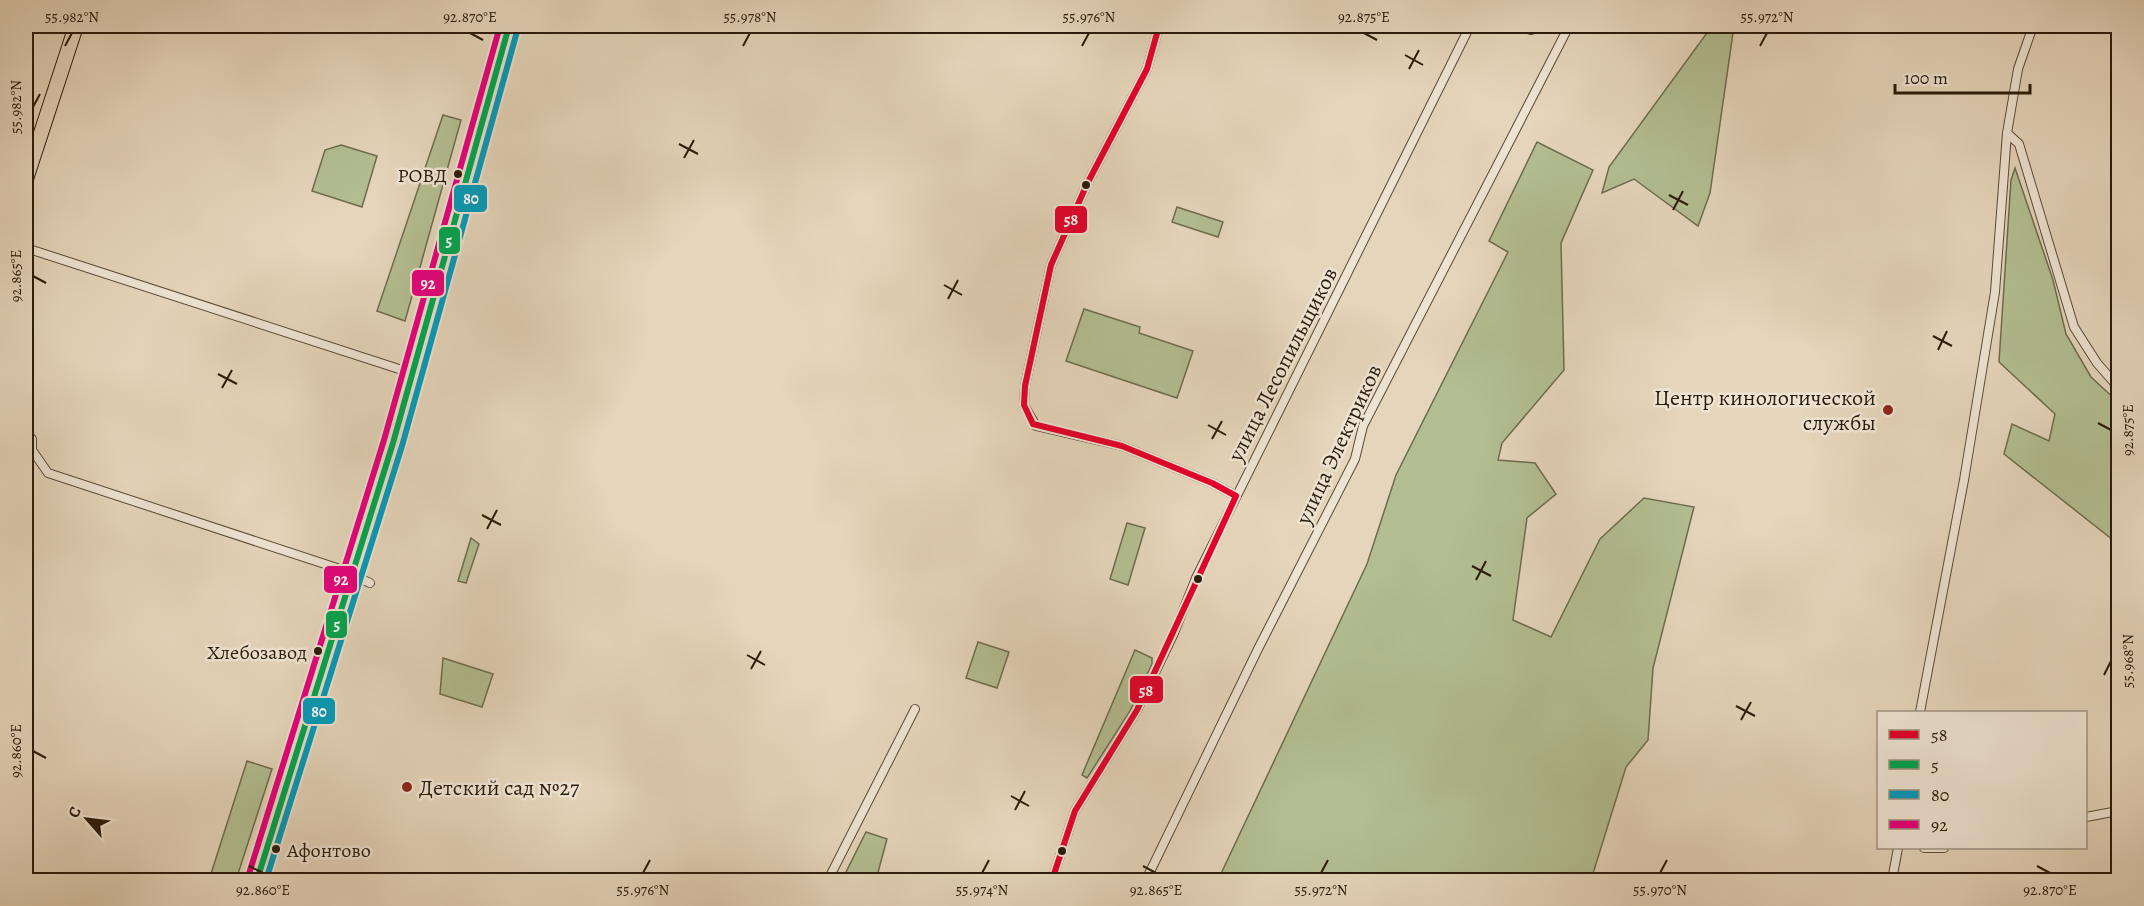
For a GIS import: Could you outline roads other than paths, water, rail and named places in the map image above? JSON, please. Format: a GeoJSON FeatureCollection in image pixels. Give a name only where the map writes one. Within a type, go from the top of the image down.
{"type":"FeatureCollection","features":[{"type":"Feature","properties":{"kind":"highway"},"geometry":{"type":"LineString","coordinates":[[26,178],[76,26]]}},
{"type":"Feature","properties":{"kind":"main road"},"geometry":{"type":"LineString","coordinates":[[256,880],[353,575],[414,369],[509,26]]}},
{"type":"Feature","properties":{"kind":"street"},"geometry":{"type":"LineString","coordinates":[[1159,26],[1141,84],[1099,158],[1051,265],[1025,386],[1024,405],[1033,424],[1122,446],[1202,478],[1236,496]]}},
{"type":"Feature","properties":{"kind":"street","name":"улица Лесопильщиков"},"geometry":{"type":"LineString","coordinates":[[1052,880],[1075,811],[1137,710],[1174,633],[1196,578],[1470,26]]}},
{"type":"Feature","properties":{"kind":"street"},"geometry":{"type":"LineString","coordinates":[[1519,26],[1531,30],[1537,26]]}},
{"type":"Feature","properties":{"kind":"street","name":"улица Электриков"},"geometry":{"type":"LineString","coordinates":[[1146,880],[1258,649],[1355,459],[1363,426],[1569,26]]}},
{"type":"Feature","properties":{"kind":"street"},"geometry":{"type":"LineString","coordinates":[[1920,711],[1964,480],[1995,292],[2007,133],[2018,69],[2032,26]]}},
{"type":"Feature","properties":{"kind":"street"},"geometry":{"type":"LineString","coordinates":[[2007,133],[2019,144],[2074,327],[2097,363],[2118,387]]}},
{"type":"Feature","properties":{"kind":"street"},"geometry":{"type":"LineString","coordinates":[[26,248],[399,369],[414,369]]}},
{"type":"Feature","properties":{"kind":"street"},"geometry":{"type":"LineString","coordinates":[[26,432],[32,439],[32,450],[48,473],[353,575],[370,583]]}},
{"type":"Feature","properties":{"kind":"street"},"geometry":{"type":"LineString","coordinates":[[828,880],[915,709]]}},
{"type":"Feature","properties":{"kind":"street"},"geometry":{"type":"LineString","coordinates":[[2087,817],[2118,811]]}},
{"type":"Feature","properties":{"kind":"street"},"geometry":{"type":"LineString","coordinates":[[1892,880],[1898,849]]}},
{"type":"Feature","properties":{"kind":"place","name":"РОВД"},"geometry":{"type":"Point","coordinates":[458,174]}},
{"type":"Feature","properties":{"kind":"place","name":"Центр кинологической службы"},"geometry":{"type":"Point","coordinates":[1888,410]}},
{"type":"Feature","properties":{"kind":"place","name":"Хлебозавод"},"geometry":{"type":"Point","coordinates":[318,651]}},
{"type":"Feature","properties":{"kind":"place","name":"Детский сад №27"},"geometry":{"type":"Point","coordinates":[407,787]}},
{"type":"Feature","properties":{"kind":"place","name":"Афонтово"},"geometry":{"type":"Point","coordinates":[276,849]}}]}
